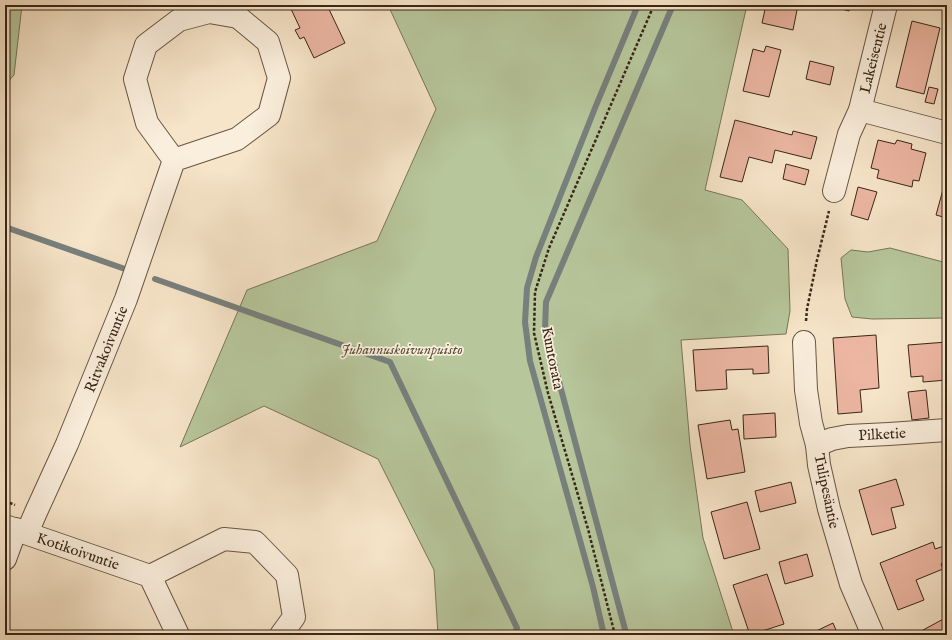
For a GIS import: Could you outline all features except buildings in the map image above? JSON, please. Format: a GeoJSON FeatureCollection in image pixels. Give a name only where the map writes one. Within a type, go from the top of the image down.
{"type":"FeatureCollection","features":[{"type":"Feature","properties":{"kind":"street","name":"Lakeisentie"},"geometry":{"type":"LineString","coordinates":[[834,191],[849,134],[860,110],[886,5]]}},
{"type":"Feature","properties":{"kind":"street"},"geometry":{"type":"LineString","coordinates":[[209,12],[238,17],[268,42],[279,78],[269,115],[237,139],[174,160],[147,123],[135,79],[146,45],[179,20],[209,12]]}},
{"type":"Feature","properties":{"kind":"street","name":"Lakeisentie"},"geometry":{"type":"LineString","coordinates":[[860,110],[947,133]]}},
{"type":"Feature","properties":{"kind":"street","name":"Ritvakoivuntie"},"geometry":{"type":"LineString","coordinates":[[5,559],[16,529],[36,512],[67,444],[126,299],[174,160]]}},
{"type":"Feature","properties":{"kind":"street","name":"Tulipesäntie"},"geometry":{"type":"LineString","coordinates":[[804,342],[806,390],[811,423],[817,445],[819,465],[829,509],[851,584],[873,635]]}},
{"type":"Feature","properties":{"kind":"street","name":"Pilketie"},"geometry":{"type":"LineString","coordinates":[[817,445],[832,439],[848,436],[947,430]]}},
{"type":"Feature","properties":{"kind":"street","name":"Kotikoivuntie"},"geometry":{"type":"LineString","coordinates":[[16,529],[150,576]]}},
{"type":"Feature","properties":{"kind":"street"},"geometry":{"type":"LineString","coordinates":[[178,635],[150,576],[224,539],[255,542],[287,575],[294,617],[281,635]]}},
{"type":"Feature","properties":{"kind":"path","name":"Kuntorata"},"geometry":{"type":"LineString","coordinates":[[615,635],[588,529],[548,393],[534,333],[535,292],[540,272],[549,248],[654,5]]}},
{"type":"Feature","properties":{"kind":"path"},"geometry":{"type":"LineString","coordinates":[[804,342],[806,309],[834,191]]}},
{"type":"Feature","properties":{"kind":"green space"},"geometry":{"type":"Polygon","coordinates":[[[5,5],[22,5],[14,75],[5,85],[5,5]]]}},
{"type":"Feature","properties":{"kind":"green space","name":"Juhannuskoivunpuisto"},"geometry":{"type":"Polygon","coordinates":[[[388,5],[747,5],[705,190],[742,200],[788,249],[790,311],[786,334],[681,340],[690,445],[703,538],[734,635],[438,635],[434,570],[378,459],[264,406],[180,447],[247,290],[377,241],[436,109],[388,5]]]}},
{"type":"Feature","properties":{"kind":"green space"},"geometry":{"type":"Polygon","coordinates":[[[890,248],[947,263],[947,318],[872,319],[852,317],[845,299],[841,258],[851,250],[868,252],[890,248]]]}},
{"type":"Feature","properties":{"kind":"waterway"},"geometry":{"type":"LineString","coordinates":[[604,635],[593,587],[530,361],[525,322],[527,288],[536,257],[595,108],[638,5]]}},
{"type":"Feature","properties":{"kind":"waterway"},"geometry":{"type":"LineString","coordinates":[[669,635],[626,633],[545,329],[546,302],[673,5]]}},
{"type":"Feature","properties":{"kind":"waterway"},"geometry":{"type":"LineString","coordinates":[[5,227],[125,269]]}},
{"type":"Feature","properties":{"kind":"waterway"},"geometry":{"type":"LineString","coordinates":[[155,279],[390,362],[517,628],[514,635]]}}]}
